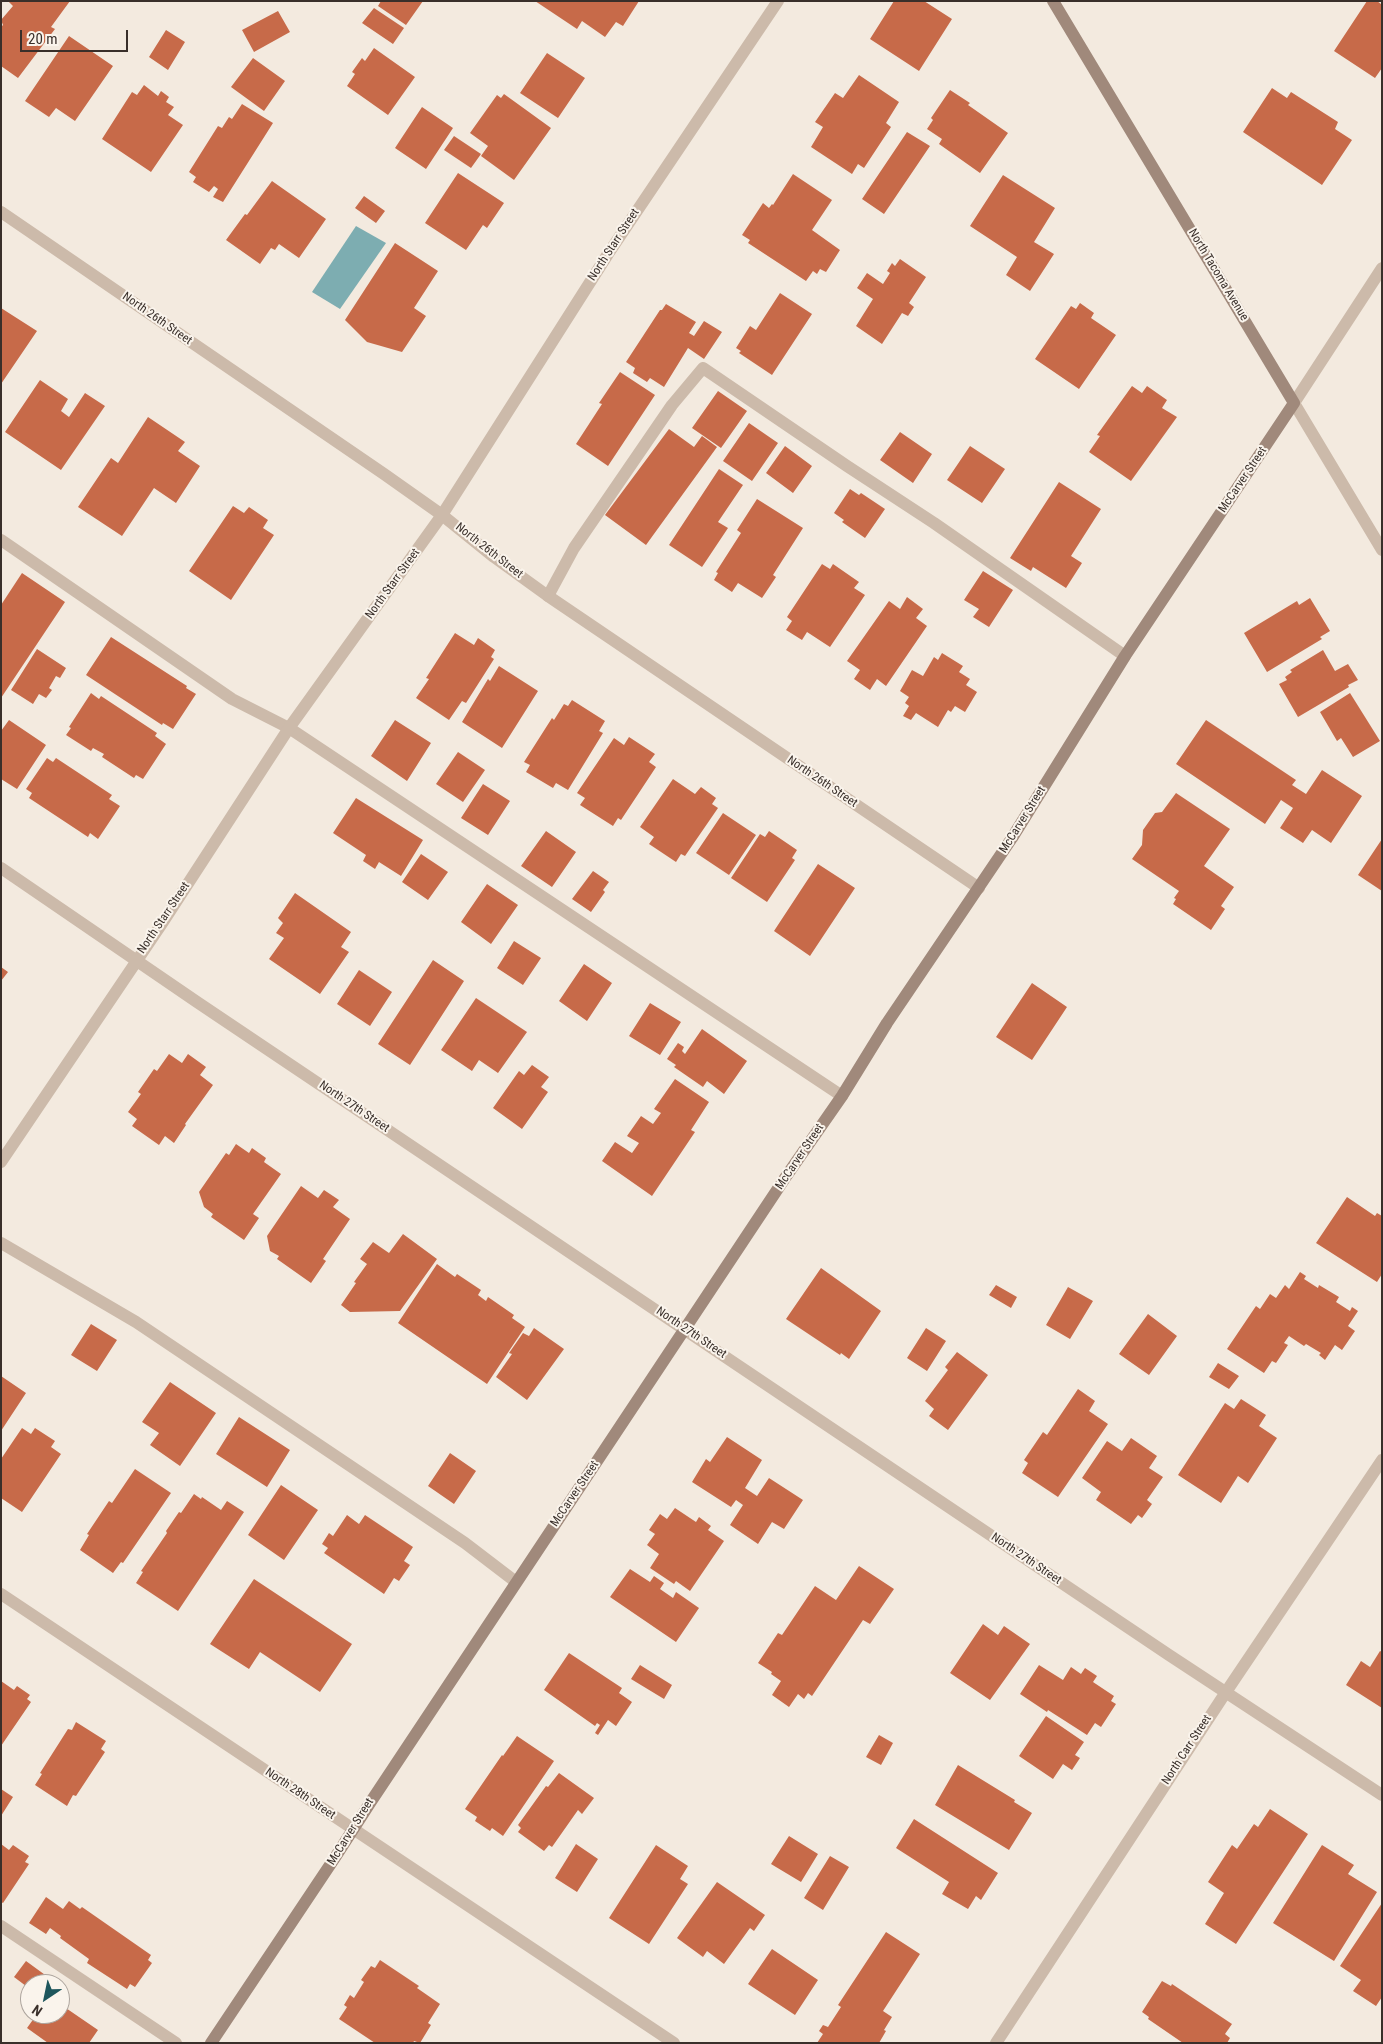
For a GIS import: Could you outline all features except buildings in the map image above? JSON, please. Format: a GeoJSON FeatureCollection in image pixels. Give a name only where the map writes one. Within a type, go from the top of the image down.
{"type":"FeatureCollection","features":[{"type":"Feature","properties":{"kind":"street","name":"North Starr Street"},"geometry":{"type":"LineString","coordinates":[[1,1162],[135,960],[163,922],[289,728],[442,515],[603,261],[778,1]]}},
{"type":"Feature","properties":{"kind":"street","name":"North Tacoma Avenue"},"geometry":{"type":"LineString","coordinates":[[1053,1],[1382,550]]}},
{"type":"Feature","properties":{"kind":"street","name":"North 26th Street"},"geometry":{"type":"LineString","coordinates":[[1,212],[442,515],[548,596],[979,888]]}},
{"type":"Feature","properties":{"kind":"street","name":"McCarver Street"},"geometry":{"type":"LineString","coordinates":[[210,2043],[842,1096],[887,1023],[979,888],[1126,656],[1382,268]]}},
{"type":"Feature","properties":{"kind":"street"},"geometry":{"type":"LineString","coordinates":[[548,596],[574,548],[672,405],[703,368],[950,534],[1126,656]]}},
{"type":"Feature","properties":{"kind":"street"},"geometry":{"type":"LineString","coordinates":[[1,540],[232,699],[289,728],[842,1096]]}},
{"type":"Feature","properties":{"kind":"street","name":"North 27th Street"},"geometry":{"type":"LineString","coordinates":[[1,868],[88,925],[135,960],[1382,1795]]}},
{"type":"Feature","properties":{"kind":"street"},"geometry":{"type":"LineString","coordinates":[[1,1243],[136,1322],[466,1543],[516,1582]]}},
{"type":"Feature","properties":{"kind":"street","name":"North Carr Street"},"geometry":{"type":"LineString","coordinates":[[996,2043],[1226,1692],[1381,1463]]}},
{"type":"Feature","properties":{"kind":"street","name":"North 28th Street"},"geometry":{"type":"LineString","coordinates":[[1,1594],[674,2043]]}},
{"type":"Feature","properties":{"kind":"street"},"geometry":{"type":"LineString","coordinates":[[1,1926],[176,2043]]}},
{"type":"Feature","properties":{"kind":"water"},"geometry":{"type":"Polygon","coordinates":[[[356,226],[386,243],[340,309],[312,292],[356,226]]]}}]}
